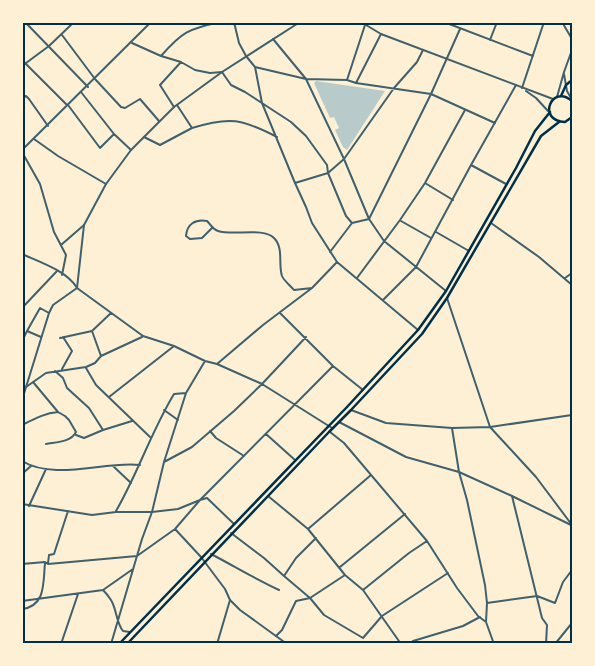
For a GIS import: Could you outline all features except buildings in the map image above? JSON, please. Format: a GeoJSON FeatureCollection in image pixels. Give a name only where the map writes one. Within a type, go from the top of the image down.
{"type":"FeatureCollection","features":[{"type":"Feature","properties":{"kind":"main road"},"geometry":{"type":"LineString","coordinates":[[561,96],[566,85],[572,80]]}},
{"type":"Feature","properties":{"kind":"main road"},"geometry":{"type":"LineString","coordinates":[[559,122],[551,116],[550,106],[553,99],[566,96],[572,100]]}},
{"type":"Feature","properties":{"kind":"main road"},"geometry":{"type":"LineString","coordinates":[[119,644],[363,390],[418,330],[446,291],[535,131],[550,112]]}},
{"type":"Feature","properties":{"kind":"main road"},"geometry":{"type":"LineString","coordinates":[[127,644],[422,334],[447,298],[540,136],[559,122],[572,119]]}},
{"type":"Feature","properties":{"kind":"street"},"geometry":{"type":"LineString","coordinates":[[22,66],[49,46],[74,22]]}},
{"type":"Feature","properties":{"kind":"street"},"geometry":{"type":"LineString","coordinates":[[23,150],[151,22]]}},
{"type":"Feature","properties":{"kind":"street"},"geometry":{"type":"LineString","coordinates":[[161,56],[176,39],[187,32],[199,26],[220,22]]}},
{"type":"Feature","properties":{"kind":"street"},"geometry":{"type":"LineString","coordinates":[[234,22],[239,44],[255,67],[262,103],[312,223],[337,262],[418,330]]}},
{"type":"Feature","properties":{"kind":"street"},"geometry":{"type":"LineString","coordinates":[[22,400],[24,387],[48,313],[53,305],[77,288],[84,225],[106,184],[131,150],[176,106],[222,72],[300,22]]}},
{"type":"Feature","properties":{"kind":"street"},"geometry":{"type":"LineString","coordinates":[[361,22],[381,34],[553,99]]}},
{"type":"Feature","properties":{"kind":"street"},"geometry":{"type":"LineString","coordinates":[[348,80],[365,25],[369,22]]}},
{"type":"Feature","properties":{"kind":"street"},"geometry":{"type":"LineString","coordinates":[[444,22],[534,56]]}},
{"type":"Feature","properties":{"kind":"street"},"geometry":{"type":"LineString","coordinates":[[490,40],[497,22]]}},
{"type":"Feature","properties":{"kind":"street"},"geometry":{"type":"LineString","coordinates":[[562,22],[572,39]]}},
{"type":"Feature","properties":{"kind":"street"},"geometry":{"type":"LineString","coordinates":[[522,88],[534,56],[543,23]]}},
{"type":"Feature","properties":{"kind":"street"},"geometry":{"type":"LineString","coordinates":[[24,24],[49,46],[88,87]]}},
{"type":"Feature","properties":{"kind":"street"},"geometry":{"type":"LineString","coordinates":[[369,219],[431,94],[460,29]]}},
{"type":"Feature","properties":{"kind":"street"},"geometry":{"type":"LineString","coordinates":[[62,34],[95,79],[121,107],[125,108],[140,99],[160,122]]}},
{"type":"Feature","properties":{"kind":"street"},"geometry":{"type":"LineString","coordinates":[[356,83],[381,34]]}},
{"type":"Feature","properties":{"kind":"street"},"geometry":{"type":"LineString","coordinates":[[273,39],[306,79],[344,159],[369,219],[384,241],[446,291]]}},
{"type":"Feature","properties":{"kind":"street"},"geometry":{"type":"LineString","coordinates":[[132,43],[161,56],[181,62],[196,70],[210,73],[222,72]]}},
{"type":"Feature","properties":{"kind":"street"},"geometry":{"type":"LineString","coordinates":[[295,183],[328,173],[344,159],[394,88],[417,62],[423,50]]}},
{"type":"Feature","properties":{"kind":"street"},"geometry":{"type":"LineString","coordinates":[[557,97],[572,50]]}},
{"type":"Feature","properties":{"kind":"street"},"geometry":{"type":"LineString","coordinates":[[22,60],[68,106],[100,148],[114,134]]}},
{"type":"Feature","properties":{"kind":"street"},"geometry":{"type":"LineString","coordinates":[[181,62],[160,85],[192,128]]}},
{"type":"Feature","properties":{"kind":"street"},"geometry":{"type":"LineString","coordinates":[[255,67],[306,79],[348,80],[356,83],[431,94],[495,123]]}},
{"type":"Feature","properties":{"kind":"street"},"geometry":{"type":"LineString","coordinates":[[222,72],[231,85],[291,122],[306,136],[327,164],[328,173],[346,216],[352,223]]}},
{"type":"Feature","properties":{"kind":"street"},"geometry":{"type":"LineString","coordinates":[[564,72],[566,85],[572,100]]}},
{"type":"Feature","properties":{"kind":"street"},"geometry":{"type":"LineString","coordinates":[[383,300],[416,267],[470,165],[516,85]]}},
{"type":"Feature","properties":{"kind":"street"},"geometry":{"type":"LineString","coordinates":[[522,88],[536,98],[550,112]]}},
{"type":"Feature","properties":{"kind":"street"},"geometry":{"type":"LineString","coordinates":[[81,92],[114,134],[131,150]]}},
{"type":"Feature","properties":{"kind":"street"},"geometry":{"type":"LineString","coordinates":[[22,98],[26,96],[48,126]]}},
{"type":"Feature","properties":{"kind":"street"},"geometry":{"type":"LineString","coordinates":[[357,278],[425,183],[465,110]]}},
{"type":"Feature","properties":{"kind":"street"},"geometry":{"type":"LineString","coordinates":[[144,137],[160,145],[192,128],[214,121],[238,121],[260,128],[277,137]]}},
{"type":"Feature","properties":{"kind":"street"},"geometry":{"type":"LineString","coordinates":[[34,139],[58,156],[106,184]]}},
{"type":"Feature","properties":{"kind":"street"},"geometry":{"type":"LineString","coordinates":[[22,144],[23,150],[40,184],[54,232],[66,255],[62,275]]}},
{"type":"Feature","properties":{"kind":"street"},"geometry":{"type":"LineString","coordinates":[[470,165],[507,184]]}},
{"type":"Feature","properties":{"kind":"street"},"geometry":{"type":"LineString","coordinates":[[425,183],[453,200]]}},
{"type":"Feature","properties":{"kind":"street"},"geometry":{"type":"LineString","coordinates":[[330,252],[352,223],[369,219]]}},
{"type":"Feature","properties":{"kind":"street"},"geometry":{"type":"LineString","coordinates":[[212,228],[202,238],[190,239],[186,236],[187,228],[199,220],[207,222],[211,224],[212,228],[226,233],[263,233],[272,236],[277,241],[280,252],[282,276],[294,290],[312,288]]}},
{"type":"Feature","properties":{"kind":"street"},"geometry":{"type":"LineString","coordinates":[[400,220],[431,238]]}},
{"type":"Feature","properties":{"kind":"street"},"geometry":{"type":"LineString","coordinates":[[490,223],[539,257],[572,285]]}},
{"type":"Feature","properties":{"kind":"street"},"geometry":{"type":"LineString","coordinates":[[61,244],[84,225]]}},
{"type":"Feature","properties":{"kind":"street"},"geometry":{"type":"LineString","coordinates":[[435,232],[468,251]]}},
{"type":"Feature","properties":{"kind":"street"},"geometry":{"type":"LineString","coordinates":[[22,254],[72,280],[77,288],[143,336],[174,346],[204,361],[217,364],[262,384],[332,428]]}},
{"type":"Feature","properties":{"kind":"street"},"geometry":{"type":"LineString","coordinates":[[217,364],[263,325],[312,288],[337,262]]}},
{"type":"Feature","properties":{"kind":"street"},"geometry":{"type":"LineString","coordinates":[[22,308],[57,271]]}},
{"type":"Feature","properties":{"kind":"street"},"geometry":{"type":"LineString","coordinates":[[565,278],[572,273]]}},
{"type":"Feature","properties":{"kind":"street"},"geometry":{"type":"LineString","coordinates":[[447,298],[490,428],[536,477],[572,525],[572,536]]}},
{"type":"Feature","properties":{"kind":"street"},"geometry":{"type":"LineString","coordinates":[[22,341],[40,308],[48,313]]}},
{"type":"Feature","properties":{"kind":"street"},"geometry":{"type":"LineString","coordinates":[[60,338],[92,331],[111,313]]}},
{"type":"Feature","properties":{"kind":"street"},"geometry":{"type":"LineString","coordinates":[[280,313],[334,366],[363,390]]}},
{"type":"Feature","properties":{"kind":"street"},"geometry":{"type":"LineString","coordinates":[[27,331],[42,336]]}},
{"type":"Feature","properties":{"kind":"street"},"geometry":{"type":"LineString","coordinates":[[92,331],[101,356]]}},
{"type":"Feature","properties":{"kind":"street"},"geometry":{"type":"LineString","coordinates":[[24,387],[46,372],[86,367],[95,363],[101,356],[143,336]]}},
{"type":"Feature","properties":{"kind":"street"},"geometry":{"type":"LineString","coordinates":[[61,370],[72,351],[64,337]]}},
{"type":"Feature","properties":{"kind":"street"},"geometry":{"type":"LineString","coordinates":[[164,462],[192,447],[210,432],[262,384],[306,337]]}},
{"type":"Feature","properties":{"kind":"street"},"geometry":{"type":"LineString","coordinates":[[109,396],[174,346]]}},
{"type":"Feature","properties":{"kind":"street"},"geometry":{"type":"LineString","coordinates":[[111,644],[186,393],[204,361]]}},
{"type":"Feature","properties":{"kind":"street"},"geometry":{"type":"LineString","coordinates":[[22,564],[137,556],[175,529],[200,500],[334,366]]}},
{"type":"Feature","properties":{"kind":"street"},"geometry":{"type":"LineString","coordinates":[[86,367],[96,385],[150,437]]}},
{"type":"Feature","properties":{"kind":"street"},"geometry":{"type":"LineString","coordinates":[[55,371],[63,378],[66,388],[89,408],[103,430]]}},
{"type":"Feature","properties":{"kind":"street"},"geometry":{"type":"LineString","coordinates":[[33,382],[58,412],[69,420],[76,432],[75,434]]}},
{"type":"Feature","properties":{"kind":"street"},"geometry":{"type":"LineString","coordinates":[[116,512],[140,465],[150,437],[164,410],[174,394],[186,393]]}},
{"type":"Feature","properties":{"kind":"street"},"geometry":{"type":"LineString","coordinates":[[164,410],[178,420]]}},
{"type":"Feature","properties":{"kind":"street"},"geometry":{"type":"LineString","coordinates":[[351,410],[386,423],[452,428],[490,428],[572,415]]}},
{"type":"Feature","properties":{"kind":"street"},"geometry":{"type":"LineString","coordinates":[[22,425],[38,417],[58,412]]}},
{"type":"Feature","properties":{"kind":"street"},"geometry":{"type":"LineString","coordinates":[[75,434],[84,438],[132,421]]}},
{"type":"Feature","properties":{"kind":"street"},"geometry":{"type":"LineString","coordinates":[[339,422],[406,457],[459,472],[572,525]]}},
{"type":"Feature","properties":{"kind":"street"},"geometry":{"type":"LineString","coordinates":[[452,428],[459,472],[467,500],[487,603],[486,622],[494,644]]}},
{"type":"Feature","properties":{"kind":"street"},"geometry":{"type":"LineString","coordinates":[[210,432],[244,456]]}},
{"type":"Feature","properties":{"kind":"street"},"geometry":{"type":"LineString","coordinates":[[329,432],[344,443],[428,541],[448,573],[480,617],[486,622]]}},
{"type":"Feature","properties":{"kind":"street"},"geometry":{"type":"LineString","coordinates":[[46,444],[68,440],[75,434]]}},
{"type":"Feature","properties":{"kind":"street"},"geometry":{"type":"LineString","coordinates":[[266,434],[295,460]]}},
{"type":"Feature","properties":{"kind":"street"},"geometry":{"type":"LineString","coordinates":[[22,461],[30,466],[46,470],[113,466],[127,463],[140,465]]}},
{"type":"Feature","properties":{"kind":"street"},"geometry":{"type":"LineString","coordinates":[[22,474],[30,466]]}},
{"type":"Feature","properties":{"kind":"street"},"geometry":{"type":"LineString","coordinates":[[113,466],[131,484]]}},
{"type":"Feature","properties":{"kind":"street"},"geometry":{"type":"LineString","coordinates":[[29,506],[46,470]]}},
{"type":"Feature","properties":{"kind":"street"},"geometry":{"type":"LineString","coordinates":[[308,529],[371,474]]}},
{"type":"Feature","properties":{"kind":"street"},"geometry":{"type":"LineString","coordinates":[[267,496],[308,529],[345,575],[363,590],[401,644]]}},
{"type":"Feature","properties":{"kind":"street"},"geometry":{"type":"LineString","coordinates":[[512,496],[542,618],[547,625],[546,644]]}},
{"type":"Feature","properties":{"kind":"street"},"geometry":{"type":"LineString","coordinates":[[22,504],[92,515],[178,509],[207,498],[234,524]]}},
{"type":"Feature","properties":{"kind":"street"},"geometry":{"type":"LineString","coordinates":[[22,609],[31,608],[40,599],[46,563],[49,554],[54,554],[68,512]]}},
{"type":"Feature","properties":{"kind":"street"},"geometry":{"type":"LineString","coordinates":[[340,567],[405,514]]}},
{"type":"Feature","properties":{"kind":"street"},"geometry":{"type":"LineString","coordinates":[[175,529],[205,560],[225,589],[230,600],[240,610],[287,644]]}},
{"type":"Feature","properties":{"kind":"street"},"geometry":{"type":"LineString","coordinates":[[231,533],[264,558],[310,598],[324,615],[363,638],[382,616],[448,573]]}},
{"type":"Feature","properties":{"kind":"street"},"geometry":{"type":"LineString","coordinates":[[284,576],[296,558],[316,538]]}},
{"type":"Feature","properties":{"kind":"street"},"geometry":{"type":"LineString","coordinates":[[363,590],[409,553],[428,541]]}},
{"type":"Feature","properties":{"kind":"street"},"geometry":{"type":"LineString","coordinates":[[211,554],[258,581],[279,590]]}},
{"type":"Feature","properties":{"kind":"street"},"geometry":{"type":"LineString","coordinates":[[22,601],[103,590],[134,568]]}},
{"type":"Feature","properties":{"kind":"street"},"geometry":{"type":"LineString","coordinates":[[487,603],[537,596],[555,603],[563,582],[572,570]]}},
{"type":"Feature","properties":{"kind":"street"},"geometry":{"type":"LineString","coordinates":[[276,636],[282,630],[296,601],[310,598],[345,575]]}},
{"type":"Feature","properties":{"kind":"street"},"geometry":{"type":"LineString","coordinates":[[103,590],[112,601],[119,625],[123,631],[130,632]]}},
{"type":"Feature","properties":{"kind":"street"},"geometry":{"type":"LineString","coordinates":[[61,644],[78,594]]}},
{"type":"Feature","properties":{"kind":"street"},"geometry":{"type":"LineString","coordinates":[[217,644],[230,600]]}},
{"type":"Feature","properties":{"kind":"street"},"geometry":{"type":"LineString","coordinates":[[410,644],[413,641],[462,626],[480,617]]}},
{"type":"Feature","properties":{"kind":"street"},"geometry":{"type":"LineString","coordinates":[[555,644],[572,623]]}},
{"type":"Feature","properties":{"kind":"shaded area"},"geometry":{"type":"Polygon","coordinates":[[[316,81],[385,91],[347,150],[343,147],[335,130],[339,128],[334,117],[330,118],[314,83],[316,81]]]}}]}
